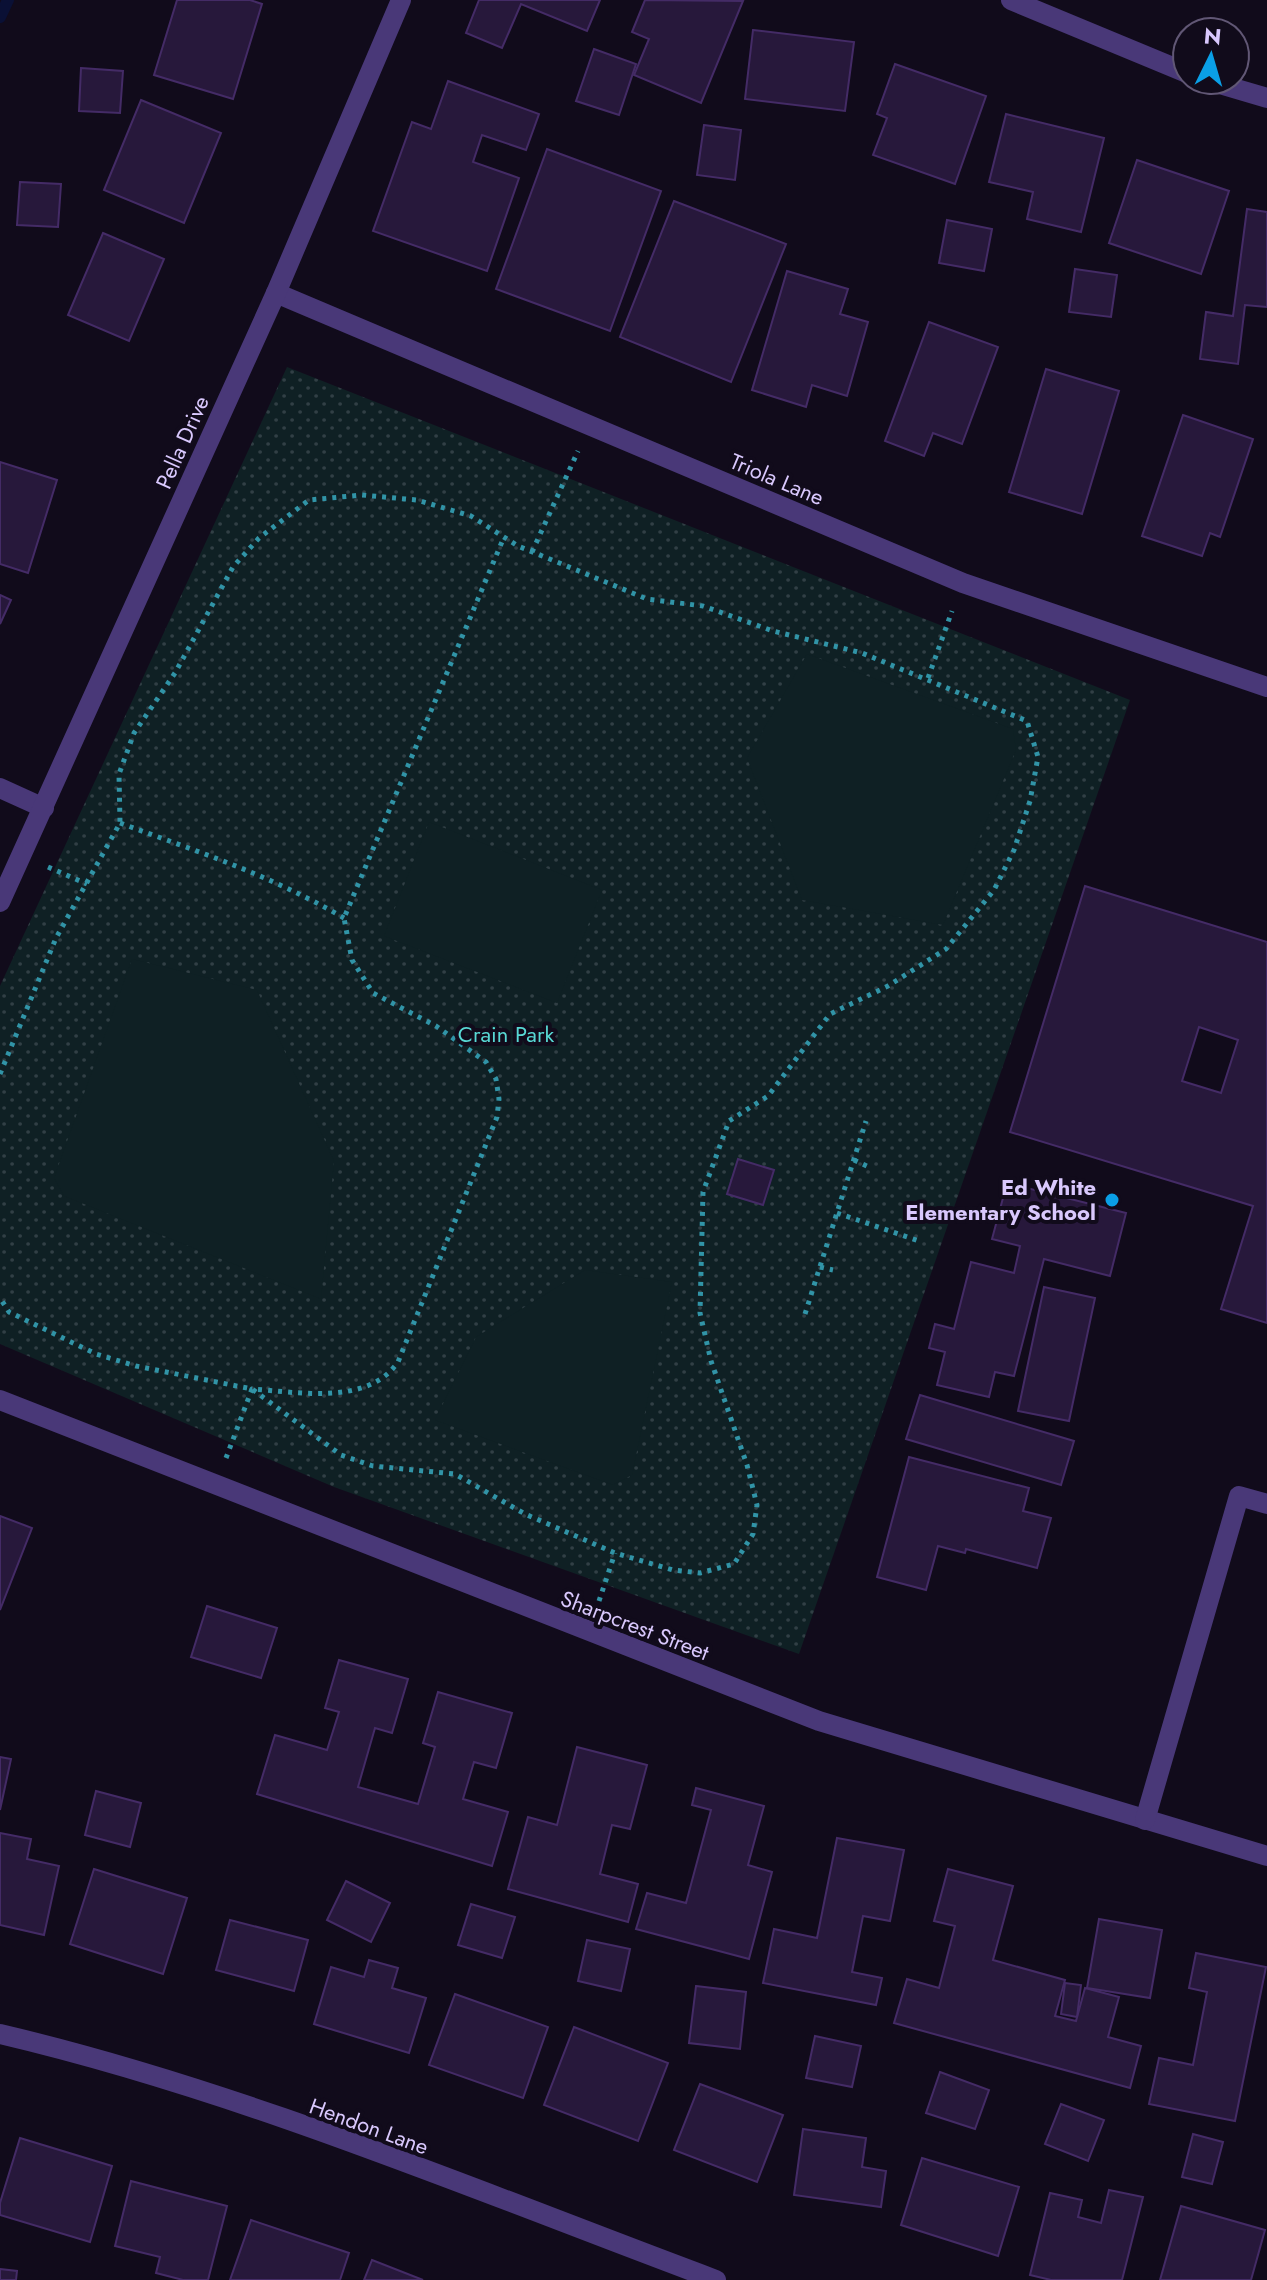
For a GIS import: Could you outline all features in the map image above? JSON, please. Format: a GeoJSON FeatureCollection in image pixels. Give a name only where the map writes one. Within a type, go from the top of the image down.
{"type":"FeatureCollection","features":[{"type":"Feature","properties":{"kind":"street","name":"Pella Drive"},"geometry":{"type":"LineString","coordinates":[[0,902],[276,293],[401,0]]}},
{"type":"Feature","properties":{"kind":"street"},"geometry":{"type":"LineString","coordinates":[[1011,0],[1171,66]]}},
{"type":"Feature","properties":{"kind":"street","name":"Triola Lane"},"geometry":{"type":"LineString","coordinates":[[276,293],[963,583],[1267,687]]}},
{"type":"Feature","properties":{"kind":"street"},"geometry":{"type":"LineString","coordinates":[[0,788],[44,808]]}},
{"type":"Feature","properties":{"kind":"street","name":"Sharpcrest Street"},"geometry":{"type":"LineString","coordinates":[[0,1400],[819,1721],[1267,1856]]}},
{"type":"Feature","properties":{"kind":"street"},"geometry":{"type":"LineString","coordinates":[[1145,1820],[1239,1496],[1267,1504]]}},
{"type":"Feature","properties":{"kind":"street","name":"Hendon Lane"},"geometry":{"type":"LineString","coordinates":[[0,2034],[222,2097],[716,2280]]}},
{"type":"Feature","properties":{"kind":"path"},"geometry":{"type":"LineString","coordinates":[[532,552],[589,426]]}},
{"type":"Feature","properties":{"kind":"path"},"geometry":{"type":"LineString","coordinates":[[0,1074],[56,938],[120,823],[119,774],[134,733],[175,673],[233,567],[284,516],[309,500],[362,495],[417,500],[471,516],[532,552],[647,599],[735,615],[773,631],[862,653],[1027,721],[1038,757],[1030,801],[1014,850],[994,890],[946,949],[888,986],[830,1014],[768,1096],[729,1121],[703,1192],[700,1313],[717,1382],[747,1465],[757,1505],[753,1534],[734,1564],[700,1573],[673,1570],[615,1553],[525,1514],[455,1474],[373,1466],[341,1455],[252,1389]]}},
{"type":"Feature","properties":{"kind":"path"},"geometry":{"type":"LineString","coordinates":[[0,1298],[9,1312],[96,1354],[136,1366],[252,1389],[346,1391],[389,1375],[398,1362],[497,1117],[499,1099],[496,1079],[486,1062],[446,1033],[373,993],[352,960],[344,918],[504,537]]}},
{"type":"Feature","properties":{"kind":"path"},"geometry":{"type":"LineString","coordinates":[[928,678],[963,583]]}},
{"type":"Feature","properties":{"kind":"path"},"geometry":{"type":"LineString","coordinates":[[120,823],[226,859],[293,888],[344,918]]}},
{"type":"Feature","properties":{"kind":"path"},"geometry":{"type":"LineString","coordinates":[[22,855],[87,884]]}},
{"type":"Feature","properties":{"kind":"path"},"geometry":{"type":"LineString","coordinates":[[805,1314],[866,1121]]}},
{"type":"Feature","properties":{"kind":"path"},"geometry":{"type":"LineString","coordinates":[[854,1160],[869,1167]]}},
{"type":"Feature","properties":{"kind":"path"},"geometry":{"type":"LineString","coordinates":[[837,1213],[919,1241]]}},
{"type":"Feature","properties":{"kind":"path"},"geometry":{"type":"LineString","coordinates":[[820,1267],[833,1270]]}},
{"type":"Feature","properties":{"kind":"path"},"geometry":{"type":"LineString","coordinates":[[215,1485],[252,1389]]}},
{"type":"Feature","properties":{"kind":"path"},"geometry":{"type":"LineString","coordinates":[[588,1633],[615,1553]]}},
{"type":"Feature","properties":{"kind":"green space","name":"Crain Park"},"geometry":{"type":"Polygon","coordinates":[[[287,367],[1130,700],[799,1654],[334,1487],[0,1344],[0,986],[287,367]]]}},
{"type":"Feature","properties":{"kind":"green space"},"geometry":{"type":"Polygon","coordinates":[[[807,654],[1013,729],[1016,750],[943,925],[802,900],[747,758],[807,654]]]}},
{"type":"Feature","properties":{"kind":"green space"},"geometry":{"type":"Polygon","coordinates":[[[429,822],[602,890],[557,1003],[384,936],[429,822]]]}},
{"type":"Feature","properties":{"kind":"green space"},"geometry":{"type":"Polygon","coordinates":[[[132,959],[257,990],[334,1161],[321,1299],[64,1196],[54,1178],[132,959]]]}},
{"type":"Feature","properties":{"kind":"green space"},"geometry":{"type":"Polygon","coordinates":[[[585,1270],[672,1282],[632,1475],[613,1485],[435,1420],[476,1337],[585,1270]]]}},
{"type":"Feature","properties":{"kind":"building"},"geometry":{"type":"Polygon","coordinates":[[[177,0],[250,0],[262,4],[233,99],[154,75],[177,0]]]}},
{"type":"Feature","properties":{"kind":"building"},"geometry":{"type":"Polygon","coordinates":[[[479,0],[600,0],[587,31],[521,4],[502,48],[466,33],[479,0]]]}},
{"type":"Feature","properties":{"kind":"building"},"geometry":{"type":"Polygon","coordinates":[[[645,0],[743,1],[701,103],[634,75],[649,39],[632,32],[645,0]]]}},
{"type":"Feature","properties":{"kind":"building"},"geometry":{"type":"Polygon","coordinates":[[[753,30],[854,42],[845,111],[745,99],[753,30]]]}},
{"type":"Feature","properties":{"kind":"building"},"geometry":{"type":"Polygon","coordinates":[[[594,49],[636,64],[619,115],[576,101],[594,49]]]}},
{"type":"Feature","properties":{"kind":"building"},"geometry":{"type":"Polygon","coordinates":[[[895,64],[986,96],[955,184],[873,155],[887,118],[877,114],[895,64]]]}},
{"type":"Feature","properties":{"kind":"building"},"geometry":{"type":"Polygon","coordinates":[[[81,68],[123,71],[120,113],[79,111],[81,68]]]}},
{"type":"Feature","properties":{"kind":"building"},"geometry":{"type":"Polygon","coordinates":[[[448,81],[539,114],[526,150],[482,135],[473,162],[519,178],[487,271],[373,231],[412,122],[431,129],[448,81]]]}},
{"type":"Feature","properties":{"kind":"building"},"geometry":{"type":"Polygon","coordinates":[[[141,100],[221,133],[184,223],[104,190],[141,100]]]}},
{"type":"Feature","properties":{"kind":"building"},"geometry":{"type":"Polygon","coordinates":[[[1006,114],[1104,138],[1081,232],[1027,219],[1033,192],[989,182],[1006,114]]]}},
{"type":"Feature","properties":{"kind":"building"},"geometry":{"type":"Polygon","coordinates":[[[704,125],[741,130],[735,180],[697,175],[704,125]]]}},
{"type":"Feature","properties":{"kind":"building"},"geometry":{"type":"Polygon","coordinates":[[[547,149],[661,191],[610,331],[496,289],[547,149]]]}},
{"type":"Feature","properties":{"kind":"building"},"geometry":{"type":"Polygon","coordinates":[[[1137,160],[1229,191],[1201,274],[1109,243],[1137,160]]]}},
{"type":"Feature","properties":{"kind":"building"},"geometry":{"type":"Polygon","coordinates":[[[20,182],[61,184],[58,227],[17,225],[20,182]]]}},
{"type":"Feature","properties":{"kind":"building"},"geometry":{"type":"Polygon","coordinates":[[[674,201],[786,244],[731,382],[620,337],[674,201]]]}},
{"type":"Feature","properties":{"kind":"building"},"geometry":{"type":"Polygon","coordinates":[[[1247,209],[1267,212],[1267,307],[1245,305],[1238,364],[1200,359],[1206,312],[1233,316],[1247,209]]]}},
{"type":"Feature","properties":{"kind":"building"},"geometry":{"type":"Polygon","coordinates":[[[947,220],[992,229],[984,271],[939,263],[947,220]]]}},
{"type":"Feature","properties":{"kind":"building"},"geometry":{"type":"Polygon","coordinates":[[[103,233],[164,259],[129,341],[68,315],[103,233]]]}},
{"type":"Feature","properties":{"kind":"building"},"geometry":{"type":"Polygon","coordinates":[[[1075,269],[1117,275],[1111,317],[1069,312],[1075,269]]]}},
{"type":"Feature","properties":{"kind":"building"},"geometry":{"type":"Polygon","coordinates":[[[787,271],[848,289],[840,314],[868,322],[847,396],[812,385],[806,407],[752,390],[787,271]]]}},
{"type":"Feature","properties":{"kind":"building"},"geometry":{"type":"Polygon","coordinates":[[[929,322],[998,347],[962,444],[933,433],[924,456],[885,441],[929,322]]]}},
{"type":"Feature","properties":{"kind":"building"},"geometry":{"type":"Polygon","coordinates":[[[1046,369],[1119,391],[1082,514],[1009,492],[1046,369]]]}},
{"type":"Feature","properties":{"kind":"building"},"geometry":{"type":"Polygon","coordinates":[[[1183,415],[1253,439],[1220,537],[1210,533],[1202,556],[1142,536],[1183,415]]]}},
{"type":"Feature","properties":{"kind":"building"},"geometry":{"type":"Polygon","coordinates":[[[0,462],[57,480],[28,573],[0,564],[0,462]]]}},
{"type":"Feature","properties":{"kind":"building"},"geometry":{"type":"Polygon","coordinates":[[[0,595],[11,600],[0,624],[0,595]]]}},
{"type":"Feature","properties":{"kind":"building"},"geometry":{"type":"Polygon","coordinates":[[[1085,886],[1267,942],[1267,1323],[1221,1309],[1253,1206],[1010,1132],[1085,886]],[[1199,1027],[1182,1081],[1221,1093],[1238,1040],[1199,1027]]]}},
{"type":"Feature","properties":{"kind":"building"},"geometry":{"type":"Polygon","coordinates":[[[738,1159],[774,1170],[763,1205],[727,1194],[738,1159]]]}},
{"type":"Feature","properties":{"kind":"building"},"geometry":{"type":"Polygon","coordinates":[[[1007,1183],[1126,1213],[1110,1276],[1044,1259],[1014,1376],[995,1372],[989,1397],[937,1385],[945,1352],[929,1348],[935,1324],[954,1329],[971,1262],[1014,1273],[1020,1246],[992,1239],[1007,1183]]]}},
{"type":"Feature","properties":{"kind":"building"},"geometry":{"type":"Polygon","coordinates":[[[1044,1287],[1095,1298],[1069,1421],[1018,1411],[1044,1287]]]}},
{"type":"Feature","properties":{"kind":"building"},"geometry":{"type":"Polygon","coordinates":[[[920,1395],[1074,1441],[1061,1485],[906,1439],[920,1395]]]}},
{"type":"Feature","properties":{"kind":"building"},"geometry":{"type":"Polygon","coordinates":[[[909,1457],[1029,1488],[1023,1511],[1051,1518],[1037,1568],[966,1549],[965,1553],[938,1546],[926,1590],[877,1577],[909,1457]]]}},
{"type":"Feature","properties":{"kind":"building"},"geometry":{"type":"Polygon","coordinates":[[[0,1516],[32,1528],[0,1610],[0,1516]]]}},
{"type":"Feature","properties":{"kind":"building"},"geometry":{"type":"Polygon","coordinates":[[[207,1606],[277,1628],[261,1678],[191,1657],[207,1606]]]}},
{"type":"Feature","properties":{"kind":"building"},"geometry":{"type":"Polygon","coordinates":[[[339,1660],[408,1679],[392,1733],[375,1728],[358,1787],[418,1804],[435,1747],[423,1743],[438,1692],[512,1713],[496,1768],[474,1762],[463,1799],[508,1812],[492,1866],[257,1794],[275,1735],[327,1750],[339,1712],[325,1708],[339,1660]]]}},
{"type":"Feature","properties":{"kind":"building"},"geometry":{"type":"Polygon","coordinates":[[[577,1747],[647,1765],[630,1829],[612,1825],[600,1874],[638,1884],[628,1922],[508,1889],[528,1817],[557,1825],[577,1747]]]}},
{"type":"Feature","properties":{"kind":"building"},"geometry":{"type":"Polygon","coordinates":[[[0,1757],[11,1759],[0,1810],[0,1757]]]}},
{"type":"Feature","properties":{"kind":"building"},"geometry":{"type":"Polygon","coordinates":[[[696,1788],[764,1806],[748,1865],[772,1872],[749,1959],[636,1929],[647,1893],[686,1903],[711,1810],[692,1805],[696,1788]]]}},
{"type":"Feature","properties":{"kind":"building"},"geometry":{"type":"Polygon","coordinates":[[[96,1791],[141,1803],[130,1847],[85,1835],[96,1791]]]}},
{"type":"Feature","properties":{"kind":"building"},"geometry":{"type":"Polygon","coordinates":[[[0,1833],[31,1839],[27,1859],[59,1866],[44,1935],[0,1925],[0,1833]]]}},
{"type":"Feature","properties":{"kind":"building"},"geometry":{"type":"Polygon","coordinates":[[[837,1838],[904,1850],[890,1921],[863,1916],[852,1972],[882,1978],[876,2005],[763,1983],[774,1929],[817,1938],[837,1838]]]}},
{"type":"Feature","properties":{"kind":"building"},"geometry":{"type":"Polygon","coordinates":[[[94,1869],[187,1898],[163,1974],[70,1944],[94,1869]]]}},
{"type":"Feature","properties":{"kind":"building"},"geometry":{"type":"Polygon","coordinates":[[[948,1869],[1013,1886],[993,1960],[1065,1980],[1055,2016],[1076,2021],[1085,1988],[1119,1997],[1108,2037],[1141,2046],[1130,2088],[894,2023],[907,1979],[939,1988],[955,1926],[934,1921],[948,1869]]]}},
{"type":"Feature","properties":{"kind":"building"},"geometry":{"type":"Polygon","coordinates":[[[346,1881],[390,1903],[371,1942],[327,1920],[346,1881]]]}},
{"type":"Feature","properties":{"kind":"building"},"geometry":{"type":"Polygon","coordinates":[[[471,1904],[515,1917],[502,1958],[458,1945],[471,1904]]]}},
{"type":"Feature","properties":{"kind":"building"},"geometry":{"type":"Polygon","coordinates":[[[1099,1919],[1162,1930],[1150,1998],[1087,1988],[1099,1919]]]}},
{"type":"Feature","properties":{"kind":"building"},"geometry":{"type":"Polygon","coordinates":[[[230,1920],[308,1940],[294,1991],[216,1970],[230,1920]]]}},
{"type":"Feature","properties":{"kind":"building"},"geometry":{"type":"Polygon","coordinates":[[[587,1940],[630,1949],[621,1991],[578,1981],[587,1940]]]}},
{"type":"Feature","properties":{"kind":"building"},"geometry":{"type":"Polygon","coordinates":[[[1196,1953],[1266,1967],[1235,2121],[1149,2104],[1159,2058],[1193,2065],[1207,1992],[1189,1988],[1196,1953]]]}},
{"type":"Feature","properties":{"kind":"building"},"geometry":{"type":"Polygon","coordinates":[[[369,1960],[398,1968],[392,1988],[426,1998],[409,2053],[314,2024],[331,1967],[364,1977],[369,1960]]]}},
{"type":"Feature","properties":{"kind":"building"},"geometry":{"type":"Polygon","coordinates":[[[1065,1983],[1081,1985],[1077,2017],[1061,2014],[1065,1983]]]}},
{"type":"Feature","properties":{"kind":"building"},"geometry":{"type":"Polygon","coordinates":[[[696,1986],[746,1992],[740,2049],[689,2043],[696,1986]]]}},
{"type":"Feature","properties":{"kind":"building"},"geometry":{"type":"Polygon","coordinates":[[[455,1994],[548,2027],[523,2098],[429,2065],[455,1994]]]}},
{"type":"Feature","properties":{"kind":"building"},"geometry":{"type":"Polygon","coordinates":[[[574,2027],[668,2063],[638,2141],[544,2105],[574,2027]]]}},
{"type":"Feature","properties":{"kind":"building"},"geometry":{"type":"Polygon","coordinates":[[[815,2036],[861,2046],[852,2087],[806,2078],[815,2036]]]}},
{"type":"Feature","properties":{"kind":"building"},"geometry":{"type":"Polygon","coordinates":[[[940,2072],[989,2090],[975,2129],[926,2113],[940,2072]]]}},
{"type":"Feature","properties":{"kind":"building"},"geometry":{"type":"Polygon","coordinates":[[[700,2084],[783,2115],[757,2182],[674,2150],[700,2084]]]}},
{"type":"Feature","properties":{"kind":"building"},"geometry":{"type":"Polygon","coordinates":[[[1061,2104],[1104,2120],[1088,2161],[1045,2144],[1061,2104]]]}},
{"type":"Feature","properties":{"kind":"building"},"geometry":{"type":"Polygon","coordinates":[[[803,2129],[866,2138],[862,2167],[886,2171],[881,2207],[794,2195],[803,2129]]]}},
{"type":"Feature","properties":{"kind":"building"},"geometry":{"type":"Polygon","coordinates":[[[1193,2134],[1223,2142],[1212,2184],[1182,2177],[1193,2134]]]}},
{"type":"Feature","properties":{"kind":"building"},"geometry":{"type":"Polygon","coordinates":[[[20,2138],[112,2166],[90,2242],[0,2215],[0,2203],[20,2138]]]}},
{"type":"Feature","properties":{"kind":"building"},"geometry":{"type":"Polygon","coordinates":[[[922,2158],[1019,2187],[998,2256],[901,2225],[922,2158]]]}},
{"type":"Feature","properties":{"kind":"building"},"geometry":{"type":"Polygon","coordinates":[[[131,2181],[227,2206],[208,2280],[183,2280],[156,2273],[160,2257],[115,2246],[131,2181]]]}},
{"type":"Feature","properties":{"kind":"building"},"geometry":{"type":"Polygon","coordinates":[[[1109,2190],[1143,2197],[1122,2280],[1051,2280],[1030,2275],[1050,2193],[1082,2200],[1078,2217],[1101,2223],[1109,2190]]]}},
{"type":"Feature","properties":{"kind":"building"},"geometry":{"type":"Polygon","coordinates":[[[1181,2206],[1265,2230],[1251,2280],[1160,2280],[1181,2206]]]}},
{"type":"Feature","properties":{"kind":"building"},"geometry":{"type":"Polygon","coordinates":[[[251,2220],[349,2253],[340,2280],[230,2280],[251,2220]]]}},
{"type":"Feature","properties":{"kind":"building"},"geometry":{"type":"Polygon","coordinates":[[[372,2260],[423,2280],[364,2280],[372,2260]]]}},
{"type":"Feature","properties":{"kind":"building"},"geometry":{"type":"Polygon","coordinates":[[[0,2269],[17,2271],[16,2280],[0,2280],[0,2269]]]}},
{"type":"Feature","properties":{"kind":"waterway"},"geometry":{"type":"LineString","coordinates":[[0,17],[8,0]]}},
{"type":"Feature","properties":{"kind":"place","name":"Ed White Elementary School"},"geometry":{"type":"Point","coordinates":[1112,1200]}}]}
